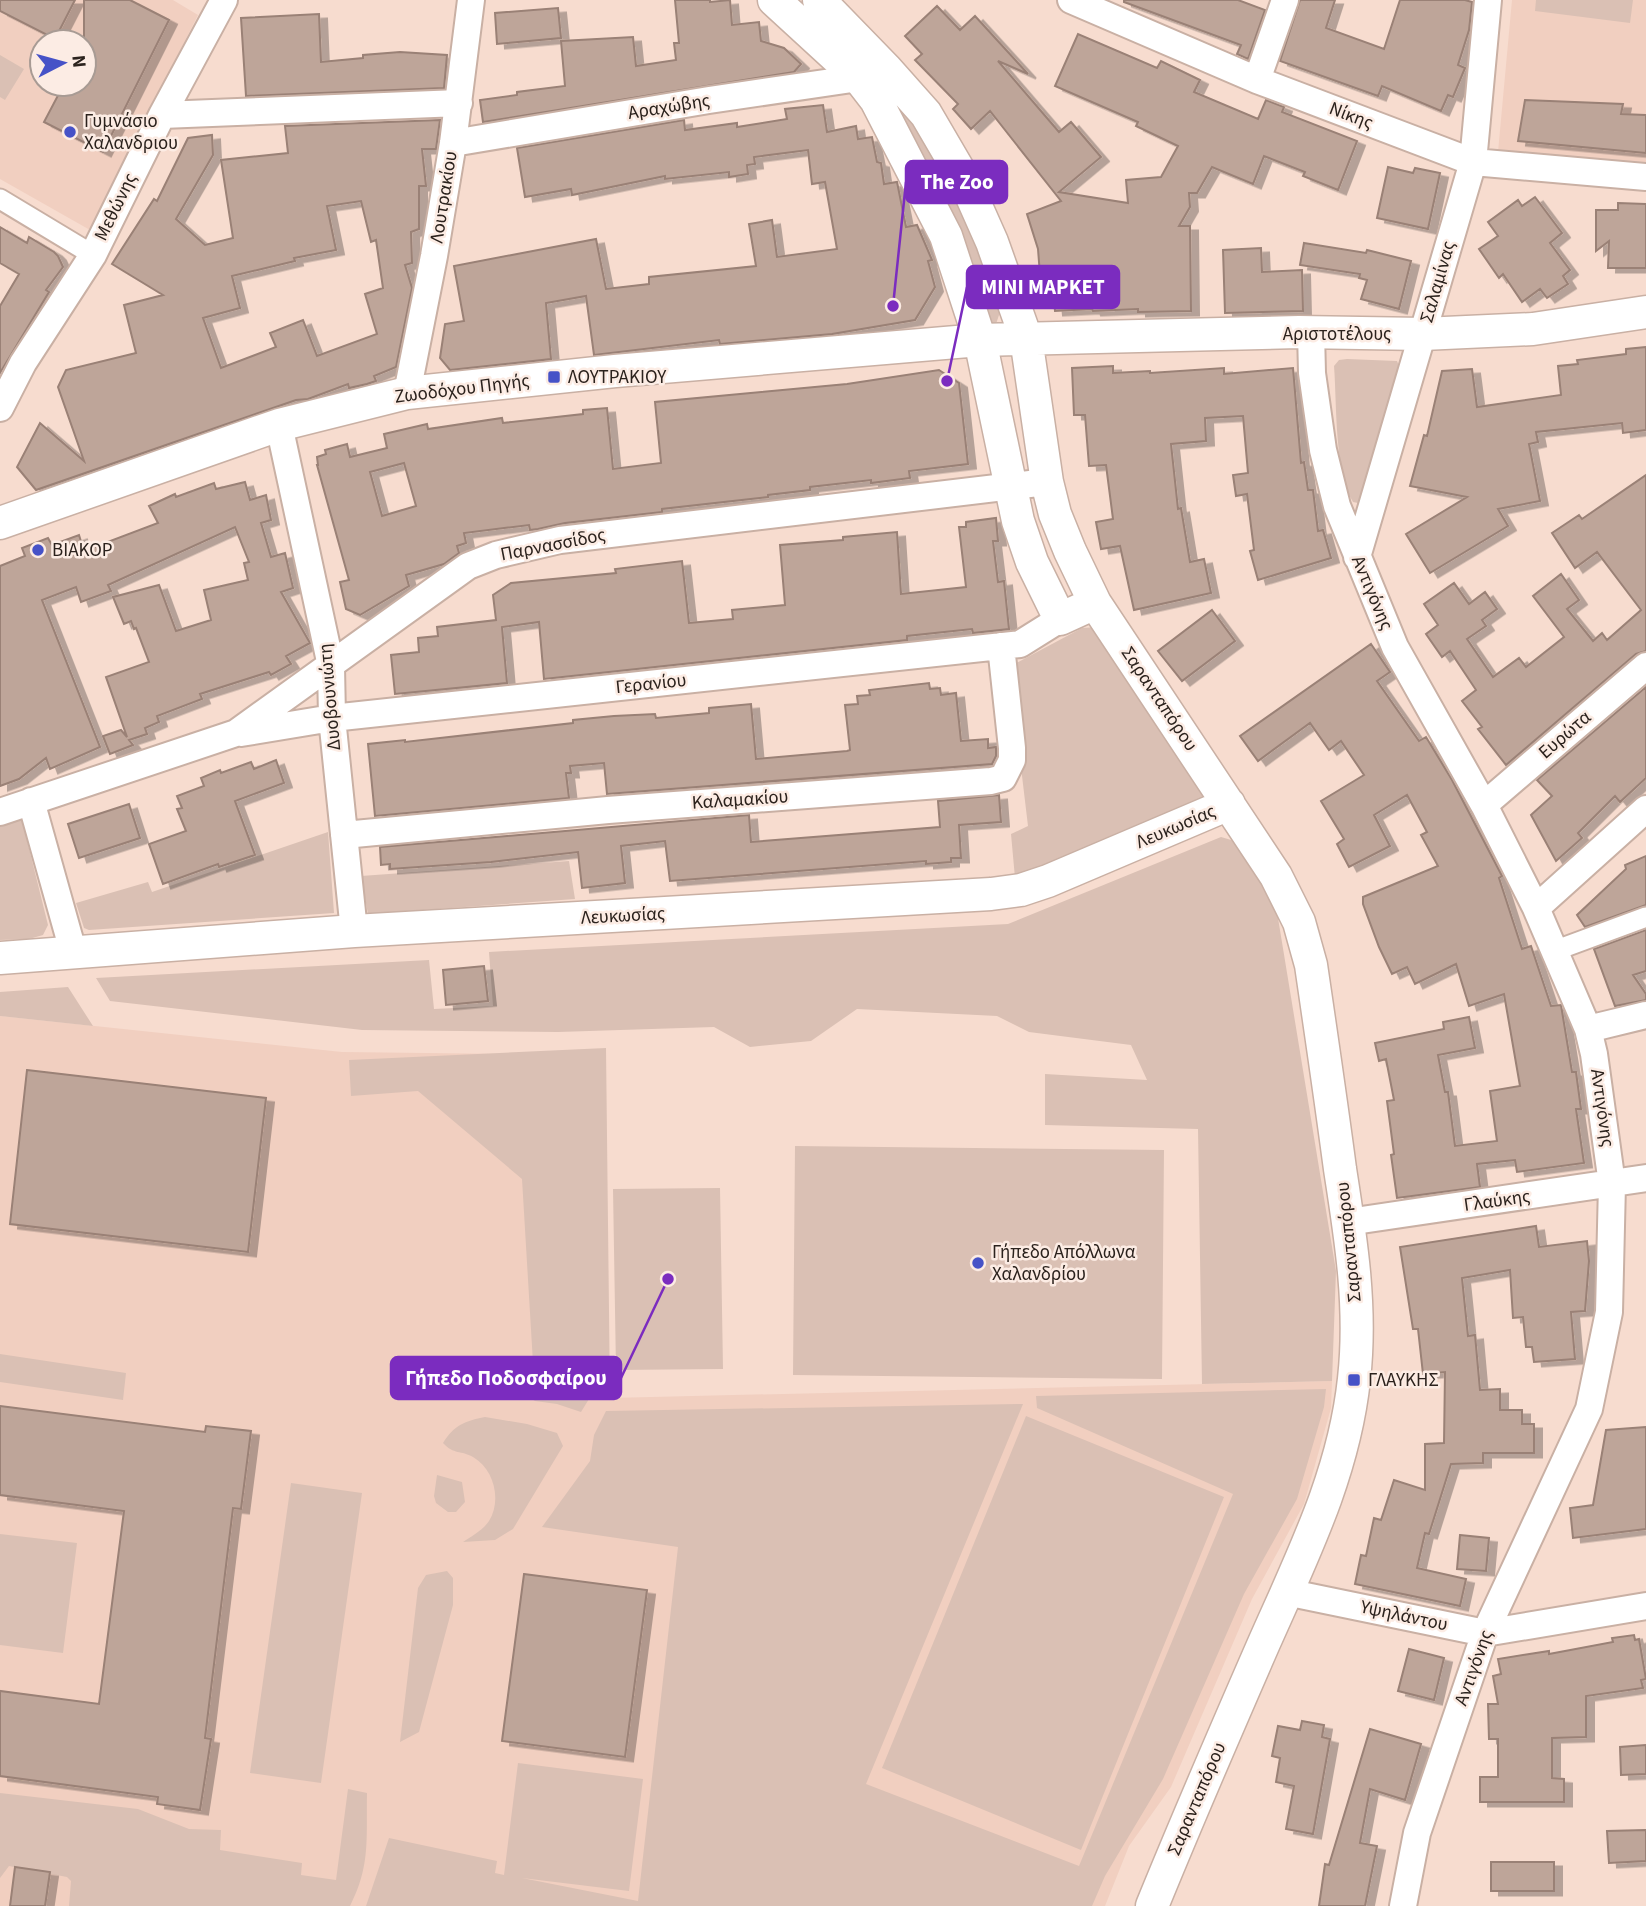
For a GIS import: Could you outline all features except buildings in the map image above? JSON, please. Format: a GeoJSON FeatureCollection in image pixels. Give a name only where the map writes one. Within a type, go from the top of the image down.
{"type":"FeatureCollection","features":[{"type":"Feature","properties":{"kind":"street","name":"Μεθώνης"},"geometry":{"type":"LineString","coordinates":[[0,408],[23,363],[93,255],[162,115],[224,0]]}},
{"type":"Feature","properties":{"kind":"street","name":"Λουτρακίου"},"geometry":{"type":"LineString","coordinates":[[407,393],[453,143],[471,0]]}},
{"type":"Feature","properties":{"kind":"street","name":"Σαρανταπόρου"},"geometry":{"type":"LineString","coordinates":[[774,0],[816,39],[871,72],[926,114],[964,179],[997,254],[1026,338],[1046,482],[1070,551],[1095,603],[1276,876],[1299,922],[1311,965],[1354,1259],[1357,1325],[1354,1380],[1349,1410],[1340,1455],[1325,1504],[1203,1781],[1152,1906]]}},
{"type":"Feature","properties":{"kind":"street","name":"Νίκης"},"geometry":{"type":"LineString","coordinates":[[1071,0],[1122,10],[1257,80],[1474,162],[1646,177]]}},
{"type":"Feature","properties":{"kind":"street"},"geometry":{"type":"LineString","coordinates":[[1257,80],[1285,0]]}},
{"type":"Feature","properties":{"kind":"street","name":"Σαλαμίνας"},"geometry":{"type":"LineString","coordinates":[[1357,557],[1474,162],[1488,0]]}},
{"type":"Feature","properties":{"kind":"street"},"geometry":{"type":"LineString","coordinates":[[816,39],[826,3]]}},
{"type":"Feature","properties":{"kind":"street","name":"Σαρανταπόρου"},"geometry":{"type":"LineString","coordinates":[[826,3],[871,72],[876,100],[946,236],[980,340],[1018,521],[1032,562],[1060,619]]}},
{"type":"Feature","properties":{"kind":"street","name":"Αραχώβης"},"geometry":{"type":"LineString","coordinates":[[453,143],[871,72]]}},
{"type":"Feature","properties":{"kind":"street"},"geometry":{"type":"LineString","coordinates":[[162,115],[459,103]]}},
{"type":"Feature","properties":{"kind":"street"},"geometry":{"type":"LineString","coordinates":[[0,199],[93,255]]}},
{"type":"Feature","properties":{"kind":"street","name":"Αριστοτέλους"},"geometry":{"type":"LineString","coordinates":[[1026,338],[1311,332],[1423,334],[1533,329],[1646,312]]}},
{"type":"Feature","properties":{"kind":"street","name":"Αντιγόνης"},"geometry":{"type":"LineString","coordinates":[[1311,332],[1312,373],[1323,450],[1337,506],[1395,647],[1483,805],[1536,908],[1588,1029],[1594,1054],[1612,1184],[1609,1312],[1589,1409],[1485,1633],[1417,1833],[1403,1906]]}},
{"type":"Feature","properties":{"kind":"street","name":"Ζωοδόχου Πηγής"},"geometry":{"type":"LineString","coordinates":[[0,523],[279,425],[407,393],[615,371],[1026,338]]}},
{"type":"Feature","properties":{"kind":"street","name":"Δυοβουνιώτη"},"geometry":{"type":"LineString","coordinates":[[279,425],[331,666],[332,718],[354,932]]}},
{"type":"Feature","properties":{"kind":"street","name":"Παρνασσίδος"},"geometry":{"type":"LineString","coordinates":[[0,812],[236,733],[468,566],[496,555],[560,540],[1046,482]]}},
{"type":"Feature","properties":{"kind":"street"},"geometry":{"type":"LineString","coordinates":[[1060,619],[1095,603]]}},
{"type":"Feature","properties":{"kind":"street","name":"Γερανίου"},"geometry":{"type":"LineString","coordinates":[[236,733],[332,718],[1020,644],[1060,619]]}},
{"type":"Feature","properties":{"kind":"street","name":"Καλαμακίου"},"geometry":{"type":"LineString","coordinates":[[344,835],[608,810],[992,781],[1003,778],[1012,760],[1001,646]]}},
{"type":"Feature","properties":{"kind":"street","name":"Ευρώτα"},"geometry":{"type":"LineString","coordinates":[[1483,805],[1646,666]]}},
{"type":"Feature","properties":{"kind":"street"},"geometry":{"type":"LineString","coordinates":[[32,801],[73,951]]}},
{"type":"Feature","properties":{"kind":"street","name":"Λευκωσίας"},"geometry":{"type":"LineString","coordinates":[[0,958],[354,932],[1014,891],[1048,881],[1229,804]]}},
{"type":"Feature","properties":{"kind":"street"},"geometry":{"type":"LineString","coordinates":[[1536,908],[1646,809]]}},
{"type":"Feature","properties":{"kind":"street"},"geometry":{"type":"LineString","coordinates":[[1554,951],[1646,917]]}},
{"type":"Feature","properties":{"kind":"street"},"geometry":{"type":"LineString","coordinates":[[1588,1029],[1646,1015]]}},
{"type":"Feature","properties":{"kind":"street","name":"Γλαύκης"},"geometry":{"type":"LineString","coordinates":[[1348,1222],[1646,1178]]}},
{"type":"Feature","properties":{"kind":"street","name":"Υψηλάντου"},"geometry":{"type":"LineString","coordinates":[[1286,1592],[1485,1633],[1646,1606]]}},
{"type":"Feature","properties":{"kind":"shaded area","name":"Γυμνάσιο Χαλανδριου"},"geometry":{"type":"Polygon","coordinates":[[[0,0],[173,0],[198,15],[90,230],[0,179],[0,0]]]}},
{"type":"Feature","properties":{"kind":"shaded area"},"geometry":{"type":"Polygon","coordinates":[[[1512,0],[1646,0],[1646,167],[1498,152],[1512,0]]]}},
{"type":"Feature","properties":{"kind":"shaded area"},"geometry":{"type":"Polygon","coordinates":[[[1536,0],[1633,0],[1630,23],[1535,11],[1536,0]]]}},
{"type":"Feature","properties":{"kind":"shaded area"},"geometry":{"type":"Polygon","coordinates":[[[0,55],[24,69],[5,100],[0,97],[0,55]]]}},
{"type":"Feature","properties":{"kind":"shaded area"},"geometry":{"type":"Polygon","coordinates":[[[883,84],[945,156],[1001,309],[996,324],[989,328],[883,84]]]}},
{"type":"Feature","properties":{"kind":"shaded area"},"geometry":{"type":"Polygon","coordinates":[[[1339,360],[1397,361],[1400,368],[1363,497],[1358,503],[1353,502],[1347,489],[1339,455],[1334,366],[1339,360]]]}},
{"type":"Feature","properties":{"kind":"shaded area"},"geometry":{"type":"Polygon","coordinates":[[[1098,627],[1203,781],[1204,797],[1036,876],[1015,878],[1011,834],[1028,826],[1009,667],[1082,628],[1098,627]]]}},
{"type":"Feature","properties":{"kind":"shaded area"},"geometry":{"type":"Polygon","coordinates":[[[21,816],[48,925],[43,935],[29,939],[0,940],[0,823],[21,816]]]}},
{"type":"Feature","properties":{"kind":"shaded area"},"geometry":{"type":"Polygon","coordinates":[[[328,832],[334,913],[89,930],[84,928],[76,903],[148,882],[152,892],[328,832]]]}},
{"type":"Feature","properties":{"kind":"shaded area"},"geometry":{"type":"Polygon","coordinates":[[[1221,837],[1238,842],[1269,889],[1278,918],[1336,1271],[1332,1381],[1202,1384],[1198,1129],[1045,1125],[1045,1074],[1147,1080],[1131,1045],[1029,1032],[997,1016],[857,1009],[811,1041],[750,1047],[714,1027],[558,1032],[362,1030],[110,1001],[96,978],[429,960],[434,1009],[493,1006],[489,952],[1008,924],[1221,837]]]}},
{"type":"Feature","properties":{"kind":"shaded area"},"geometry":{"type":"Polygon","coordinates":[[[569,861],[575,899],[368,914],[361,876],[569,861]]]}},
{"type":"Feature","properties":{"kind":"shaded area"},"geometry":{"type":"Polygon","coordinates":[[[68,987],[93,1026],[0,1016],[0,992],[68,987]]]}},
{"type":"Feature","properties":{"kind":"shaded area"},"geometry":{"type":"Polygon","coordinates":[[[0,1016],[342,1052],[601,1055],[610,1398],[1332,1381],[1331,1408],[1304,1504],[1252,1599],[1171,1787],[1129,1846],[1105,1906],[0,1906],[0,1016]]]}},
{"type":"Feature","properties":{"kind":"shaded area"},"geometry":{"type":"Polygon","coordinates":[[[606,1048],[610,1398],[589,1399],[581,1412],[557,1404],[535,1401],[515,1389],[515,1375],[521,1368],[533,1363],[522,1179],[418,1091],[351,1096],[349,1060],[606,1048]]]}},
{"type":"Feature","properties":{"kind":"shaded area","name":"Γήπεδο Απόλλωνα Χαλανδρίου"},"geometry":{"type":"Polygon","coordinates":[[[795,1146],[1164,1150],[1162,1379],[793,1375],[795,1146]]]}},
{"type":"Feature","properties":{"kind":"shaded area"},"geometry":{"type":"Polygon","coordinates":[[[720,1188],[723,1369],[616,1370],[613,1189],[720,1188]]]}},
{"type":"Feature","properties":{"kind":"shaded area"},"geometry":{"type":"Polygon","coordinates":[[[0,1354],[126,1373],[123,1400],[0,1382],[0,1354]]]}},
{"type":"Feature","properties":{"kind":"shaded area"},"geometry":{"type":"Polygon","coordinates":[[[1326,1389],[1324,1407],[1297,1499],[1244,1594],[1163,1779],[1105,1876],[1092,1906],[366,1906],[389,1838],[497,1861],[495,1873],[504,1875],[518,1763],[643,1779],[629,1891],[522,1878],[638,1901],[678,1547],[542,1527],[590,1461],[594,1435],[606,1411],[1023,1404],[866,1784],[1079,1866],[1233,1494],[1037,1408],[1036,1396],[1326,1389]]]}},
{"type":"Feature","properties":{"kind":"shaded area"},"geometry":{"type":"Polygon","coordinates":[[[1026,1416],[1224,1497],[1081,1850],[882,1768],[1026,1416]]]}},
{"type":"Feature","properties":{"kind":"shaded area"},"geometry":{"type":"Polygon","coordinates":[[[485,1417],[527,1424],[557,1433],[563,1446],[513,1529],[495,1540],[463,1542],[489,1521],[495,1504],[494,1486],[480,1462],[443,1443],[451,1432],[461,1425],[485,1417]]]}},
{"type":"Feature","properties":{"kind":"shaded area"},"geometry":{"type":"Polygon","coordinates":[[[437,1475],[462,1482],[465,1502],[456,1512],[448,1512],[436,1503],[434,1496],[437,1475]]]}},
{"type":"Feature","properties":{"kind":"shaded area"},"geometry":{"type":"Polygon","coordinates":[[[291,1483],[362,1493],[321,1783],[250,1773],[291,1483]]]}},
{"type":"Feature","properties":{"kind":"shaded area"},"geometry":{"type":"Polygon","coordinates":[[[0,1534],[77,1543],[63,1653],[0,1645],[0,1534]]]}},
{"type":"Feature","properties":{"kind":"shaded area"},"geometry":{"type":"Polygon","coordinates":[[[447,1571],[453,1578],[453,1605],[419,1732],[400,1742],[418,1588],[426,1575],[447,1571]]]}},
{"type":"Feature","properties":{"kind":"shaded area"},"geometry":{"type":"Polygon","coordinates":[[[348,1789],[367,1793],[364,1864],[350,1906],[69,1906],[71,1881],[67,1877],[9,1866],[0,1878],[0,1793],[138,1809],[189,1829],[221,1830],[220,1850],[302,1863],[301,1875],[336,1880],[348,1789]]]}},
{"type":"Feature","properties":{"kind":"place","name":"Γυμνάσιο Χαλανδριου"},"geometry":{"type":"Point","coordinates":[70,132]}},
{"type":"Feature","properties":{"kind":"place","name":"The Zoo"},"geometry":{"type":"Point","coordinates":[893,306]}},
{"type":"Feature","properties":{"kind":"place","name":"ΛΟΥΤΡΑΚΙΟΥ"},"geometry":{"type":"Point","coordinates":[554,377]}},
{"type":"Feature","properties":{"kind":"place","name":"ΜΙΝΙ ΜΑΡΚΕΤ"},"geometry":{"type":"Point","coordinates":[947,381]}},
{"type":"Feature","properties":{"kind":"place","name":"ΒΙΑΚΟΡ"},"geometry":{"type":"Point","coordinates":[38,550]}},
{"type":"Feature","properties":{"kind":"place","name":"Γήπεδο Απόλλωνα Χαλανδρίου"},"geometry":{"type":"Point","coordinates":[978,1263]}},
{"type":"Feature","properties":{"kind":"place","name":"Γήπεδο Ποδοσφαίρου"},"geometry":{"type":"Point","coordinates":[668,1279]}},
{"type":"Feature","properties":{"kind":"place","name":"ΓΛΑΥΚΗΣ"},"geometry":{"type":"Point","coordinates":[1354,1380]}}]}
